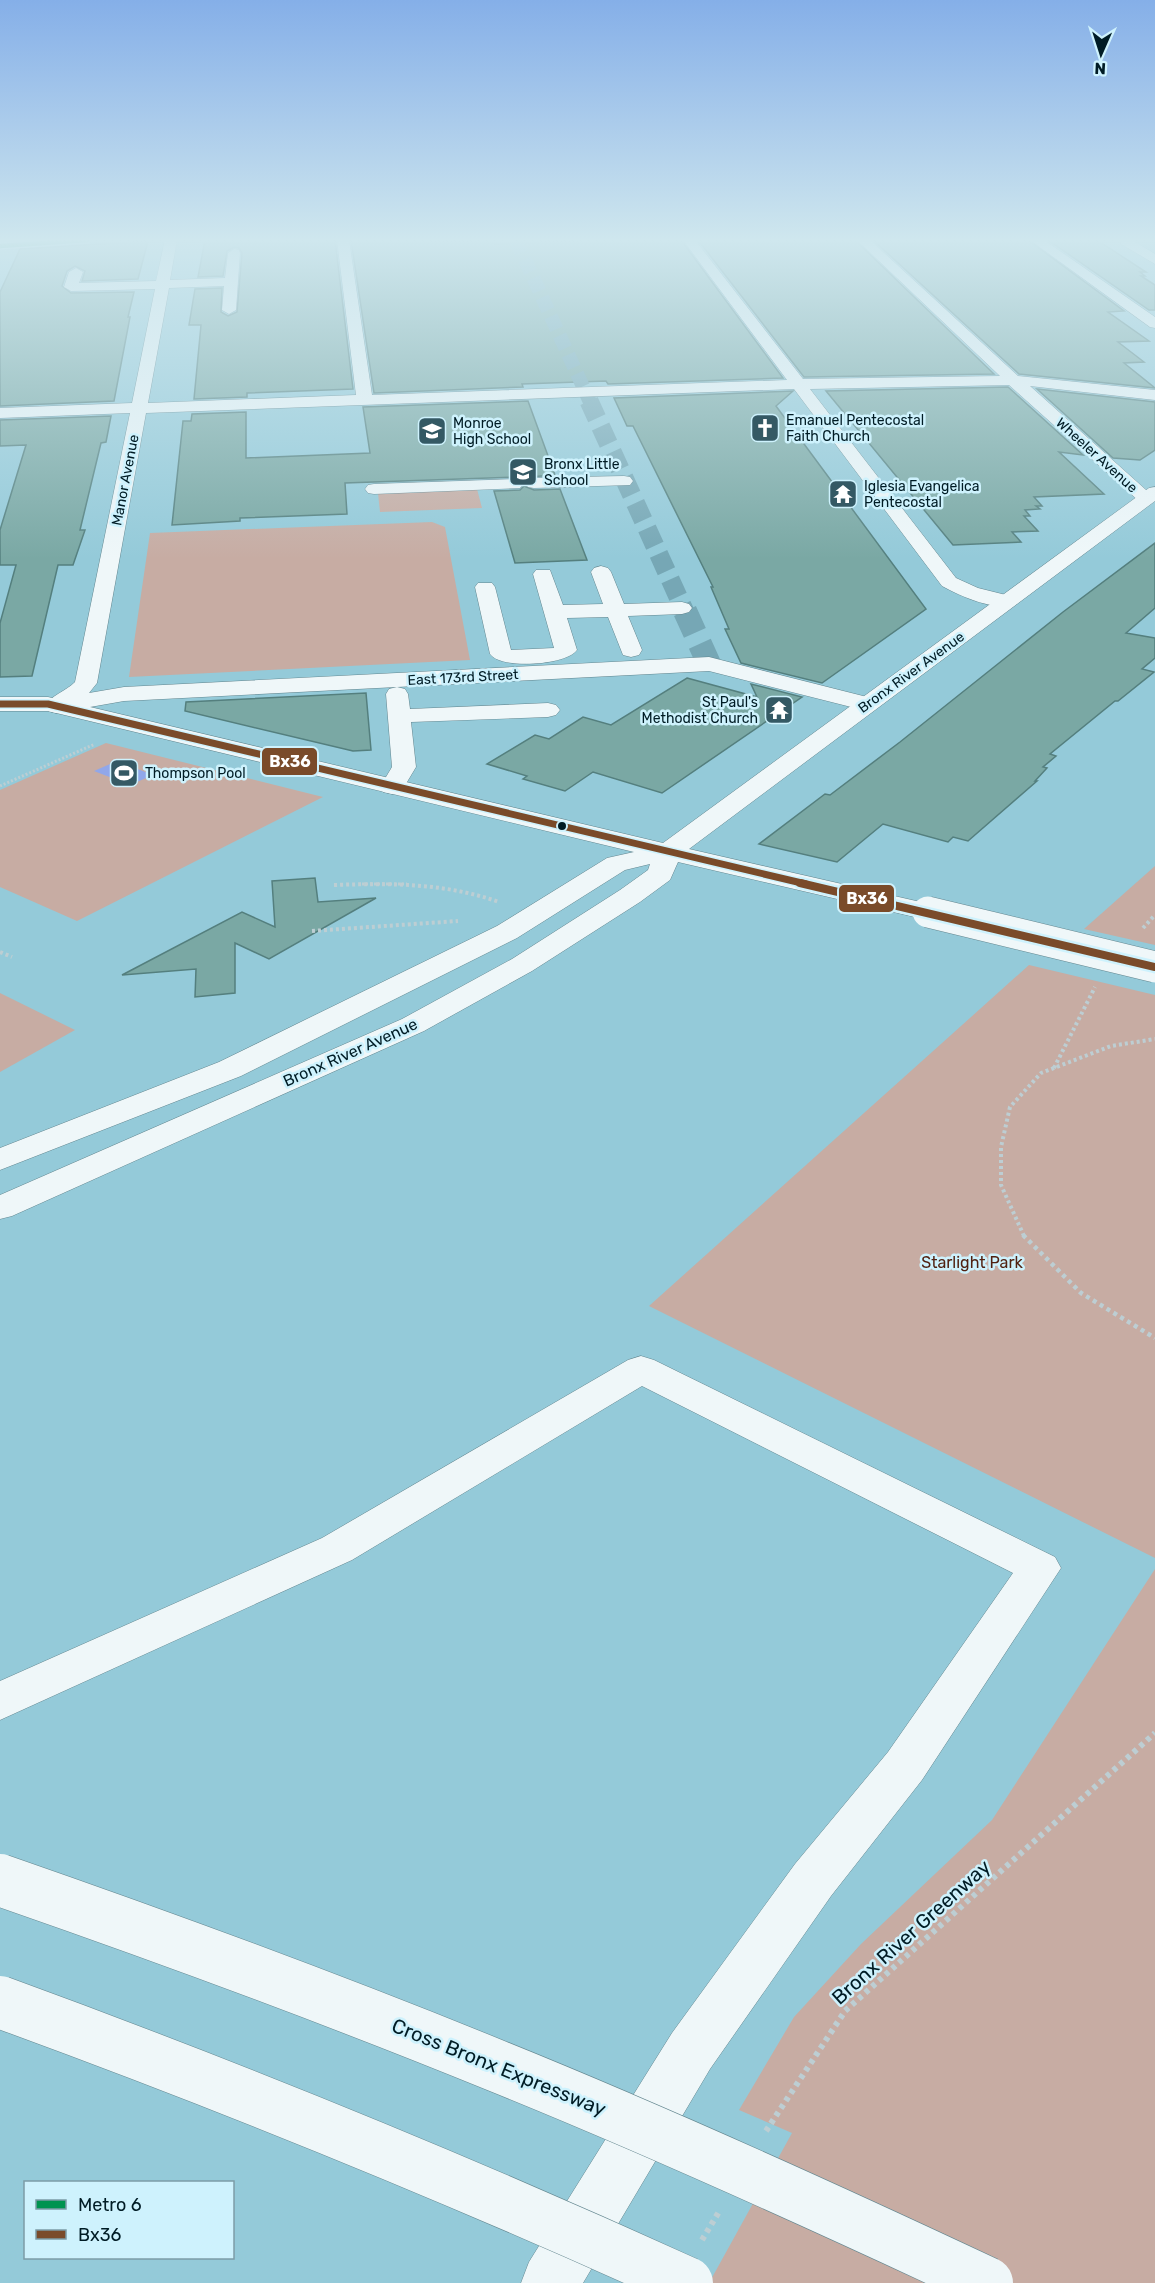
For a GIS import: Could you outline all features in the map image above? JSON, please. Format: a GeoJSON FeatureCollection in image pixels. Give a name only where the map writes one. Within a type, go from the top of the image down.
{"type":"FeatureCollection","features":[{"type":"Feature","properties":{"kind":"main road","name":"Manor Avenue"},"geometry":{"type":"LineString","coordinates":[[56,706],[77,693],[86,683],[150,347]]}},
{"type":"Feature","properties":{"kind":"main road"},"geometry":{"type":"LineString","coordinates":[[353,347],[358,400],[354,419]]}},
{"type":"Feature","properties":{"kind":"main road"},"geometry":{"type":"LineString","coordinates":[[771,347],[949,582],[971,593],[1007,601]]}},
{"type":"Feature","properties":{"kind":"main road","name":"Wheeler Avenue"},"geometry":{"type":"LineString","coordinates":[[976,347],[1012,380],[1150,495]]}},
{"type":"Feature","properties":{"kind":"main road"},"geometry":{"type":"LineString","coordinates":[[0,413],[800,384],[1012,380],[1155,395]]}},
{"type":"Feature","properties":{"kind":"main road"},"geometry":{"type":"LineString","coordinates":[[534,483],[624,481]]}},
{"type":"Feature","properties":{"kind":"main road"},"geometry":{"type":"LineString","coordinates":[[374,489],[514,484]]}},
{"type":"Feature","properties":{"kind":"main road","name":"Bronx River Avenue"},"geometry":{"type":"LineString","coordinates":[[0,1160],[230,1069],[507,932],[616,864],[668,852],[1150,495]]}},
{"type":"Feature","properties":{"kind":"main road"},"geometry":{"type":"LineString","coordinates":[[600,572],[631,650]]}},
{"type":"Feature","properties":{"kind":"main road"},"geometry":{"type":"LineString","coordinates":[[485,587],[501,654],[510,657],[560,654],[566,650],[543,574]]}},
{"type":"Feature","properties":{"kind":"main road"},"geometry":{"type":"LineString","coordinates":[[555,612],[682,608]]}},
{"type":"Feature","properties":{"kind":"main road","name":"East 173rd Street"},"geometry":{"type":"LineString","coordinates":[[56,706],[124,694],[710,664],[867,704]]}},
{"type":"Feature","properties":{"kind":"main road"},"geometry":{"type":"LineString","coordinates":[[392,787],[404,767],[396,680]]}},
{"type":"Feature","properties":{"kind":"main road"},"geometry":{"type":"LineString","coordinates":[[0,704],[36,702],[56,706],[1155,967]]}},
{"type":"Feature","properties":{"kind":"main road"},"geometry":{"type":"LineString","coordinates":[[399,716],[548,710]]}},
{"type":"Feature","properties":{"kind":"main road","name":"Bronx River Avenue"},"geometry":{"type":"LineString","coordinates":[[0,1208],[413,1025],[522,965],[630,896],[660,874],[668,852]]}},
{"type":"Feature","properties":{"kind":"main road"},"geometry":{"type":"LineString","coordinates":[[0,1701],[338,1549],[641,1369],[1040,1568],[905,1766],[813,1880],[691,2051],[550,2283]]}},
{"type":"Feature","properties":{"kind":"main road","name":"Cross Bronx Expressway"},"geometry":{"type":"LineString","coordinates":[[0,1880],[305,1988],[505,2069],[720,2160],[987,2283]]}},
{"type":"Feature","properties":{"kind":"main road"},"geometry":{"type":"LineString","coordinates":[[0,2002],[278,2106],[384,2149],[693,2263]]}},
{"type":"Feature","properties":{"kind":"path"},"geometry":{"type":"LineString","coordinates":[[0,786],[104,740]]}},
{"type":"Feature","properties":{"kind":"path"},"geometry":{"type":"LineString","coordinates":[[334,885],[389,883],[442,885],[479,894],[505,904]]}},
{"type":"Feature","properties":{"kind":"path"},"geometry":{"type":"LineString","coordinates":[[312,931],[464,921]]}},
{"type":"Feature","properties":{"kind":"path"},"geometry":{"type":"LineString","coordinates":[[0,952],[12,957]]}},
{"type":"Feature","properties":{"kind":"path"},"geometry":{"type":"LineString","coordinates":[[1155,1039],[1111,1046],[1041,1073],[1010,1107],[1001,1147],[1001,1185],[1024,1236],[1081,1293],[1155,1338]]}},
{"type":"Feature","properties":{"kind":"path","name":"Bronx River Greenway"},"geometry":{"type":"LineString","coordinates":[[760,2142],[845,2011],[1155,1733]]}},
{"type":"Feature","properties":{"kind":"path"},"geometry":{"type":"LineString","coordinates":[[693,2263],[724,2202]]}},
{"type":"Feature","properties":{"kind":"green space"},"geometry":{"type":"Polygon","coordinates":[[[477,489],[482,508],[380,512],[378,493],[477,489]]]}},
{"type":"Feature","properties":{"kind":"green space"},"geometry":{"type":"Polygon","coordinates":[[[432,522],[445,527],[470,660],[129,677],[150,533],[432,522]]]}},
{"type":"Feature","properties":{"kind":"green space"},"geometry":{"type":"Polygon","coordinates":[[[106,743],[323,797],[77,921],[0,887],[0,790],[106,743]]]}},
{"type":"Feature","properties":{"kind":"green space"},"geometry":{"type":"Polygon","coordinates":[[[1155,866],[1155,945],[1084,929],[1155,866]]]}},
{"type":"Feature","properties":{"kind":"green space","name":"Starlight Park"},"geometry":{"type":"Polygon","coordinates":[[[1029,965],[1155,995],[1155,1558],[649,1306],[1029,965]]]}},
{"type":"Feature","properties":{"kind":"green space"},"geometry":{"type":"Polygon","coordinates":[[[0,993],[75,1030],[0,1072],[0,993]]]}},
{"type":"Feature","properties":{"kind":"green space"},"geometry":{"type":"Polygon","coordinates":[[[1155,1569],[1155,2283],[709,2283],[792,2133],[739,2110],[794,2017],[861,1944],[992,1820],[1155,1569]]]}},
{"type":"Feature","properties":{"kind":"water","name":"Thompson Pool"},"geometry":{"type":"Polygon","coordinates":[[[117,761],[153,775],[130,785],[94,771],[117,761]]]}},
{"type":"Feature","properties":{"kind":"building"},"geometry":{"type":"Polygon","coordinates":[[[0,347],[124,347],[114,401],[0,406],[0,347]]]}},
{"type":"Feature","properties":{"kind":"building"},"geometry":{"type":"Polygon","coordinates":[[[199,347],[348,347],[353,389],[247,393],[247,397],[194,399],[199,347]]]}},
{"type":"Feature","properties":{"kind":"building"},"geometry":{"type":"Polygon","coordinates":[[[367,347],[760,347],[783,378],[608,384],[606,381],[522,384],[523,387],[374,393],[367,347]]]}},
{"type":"Feature","properties":{"kind":"building"},"geometry":{"type":"Polygon","coordinates":[[[780,347],[966,347],[994,374],[804,377],[780,347]]]}},
{"type":"Feature","properties":{"kind":"building"},"geometry":{"type":"Polygon","coordinates":[[[989,347],[1124,347],[1144,362],[1124,363],[1155,388],[1019,374],[989,347]]]}},
{"type":"Feature","properties":{"kind":"building"},"geometry":{"type":"Polygon","coordinates":[[[1008,387],[1083,455],[1059,452],[1104,494],[1034,497],[1042,506],[1036,506],[1040,509],[1025,510],[1030,516],[1024,516],[1038,531],[1012,532],[1021,542],[953,545],[826,391],[1008,387]]]}},
{"type":"Feature","properties":{"kind":"building"},"geometry":{"type":"Polygon","coordinates":[[[1037,389],[1155,402],[1155,450],[1140,460],[1113,458],[1037,389]]]}},
{"type":"Feature","properties":{"kind":"building"},"geometry":{"type":"Polygon","coordinates":[[[793,391],[776,406],[926,609],[822,683],[741,663],[725,629],[729,629],[711,587],[713,587],[633,426],[627,426],[614,398],[793,391]]]}},
{"type":"Feature","properties":{"kind":"building"},"geometry":{"type":"Polygon","coordinates":[[[528,401],[555,475],[528,477],[524,481],[514,477],[345,483],[347,514],[240,518],[240,521],[172,525],[183,421],[191,421],[192,414],[246,412],[246,458],[370,453],[363,407],[528,401]]]}},
{"type":"Feature","properties":{"kind":"building"},"geometry":{"type":"Polygon","coordinates":[[[111,416],[106,442],[101,443],[80,530],[85,530],[73,565],[58,565],[32,676],[0,677],[0,623],[16,565],[0,565],[0,530],[26,445],[0,446],[0,420],[111,416]]]}},
{"type":"Feature","properties":{"kind":"building"},"geometry":{"type":"Polygon","coordinates":[[[524,486],[534,490],[560,489],[587,560],[515,563],[494,491],[520,490],[524,486]]]}},
{"type":"Feature","properties":{"kind":"building"},"geometry":{"type":"Polygon","coordinates":[[[1155,543],[1155,608],[1126,633],[1155,638],[1155,658],[1142,669],[1154,672],[1050,754],[1056,756],[1043,767],[1047,768],[1035,781],[1037,781],[968,841],[953,837],[948,842],[883,824],[837,862],[759,844],[825,794],[830,795],[900,742],[1063,612],[1155,543]]]}},
{"type":"Feature","properties":{"kind":"building"},"geometry":{"type":"Polygon","coordinates":[[[687,678],[757,697],[751,684],[802,697],[662,793],[593,772],[565,791],[523,779],[527,776],[487,764],[535,735],[549,739],[583,717],[611,725],[687,678]]]}},
{"type":"Feature","properties":{"kind":"building"},"geometry":{"type":"Polygon","coordinates":[[[366,693],[371,750],[353,751],[185,711],[186,702],[366,693]]]}},
{"type":"Feature","properties":{"kind":"building"},"geometry":{"type":"Polygon","coordinates":[[[315,878],[318,902],[376,898],[269,959],[235,943],[235,993],[195,997],[196,969],[122,975],[242,912],[275,927],[272,881],[315,878]]]}},
{"type":"Feature","properties":{"kind":"tunnel"},"geometry":{"type":"LineString","coordinates":[[565,347],[590,402]]}},
{"type":"Feature","properties":{"kind":"tunnel"},"geometry":{"type":"LineString","coordinates":[[589,401],[685,612]]}},
{"type":"Feature","properties":{"kind":"tunnel"},"geometry":{"type":"LineString","coordinates":[[685,611],[709,664]]}},
{"type":"Feature","properties":{"kind":"transit line","name":"Bx36"},"geometry":{"type":"LineString","coordinates":[[0,704],[48,704],[1155,967]]}},
{"type":"Feature","properties":{"kind":"place","name":"Emanuel Pentecostal Faith Church"},"geometry":{"type":"Point","coordinates":[765,428]}},
{"type":"Feature","properties":{"kind":"place","name":"Monroe High School"},"geometry":{"type":"Point","coordinates":[432,431]}},
{"type":"Feature","properties":{"kind":"place","name":"Bronx Little School"},"geometry":{"type":"Point","coordinates":[523,472]}},
{"type":"Feature","properties":{"kind":"place","name":"Iglesia Evangelica Pentecostal"},"geometry":{"type":"Point","coordinates":[843,494]}},
{"type":"Feature","properties":{"kind":"place","name":"St Paul's Methodist Church"},"geometry":{"type":"Point","coordinates":[779,710]}},
{"type":"Feature","properties":{"kind":"place","name":"Thompson Pool"},"geometry":{"type":"Point","coordinates":[124,773]}}]}
